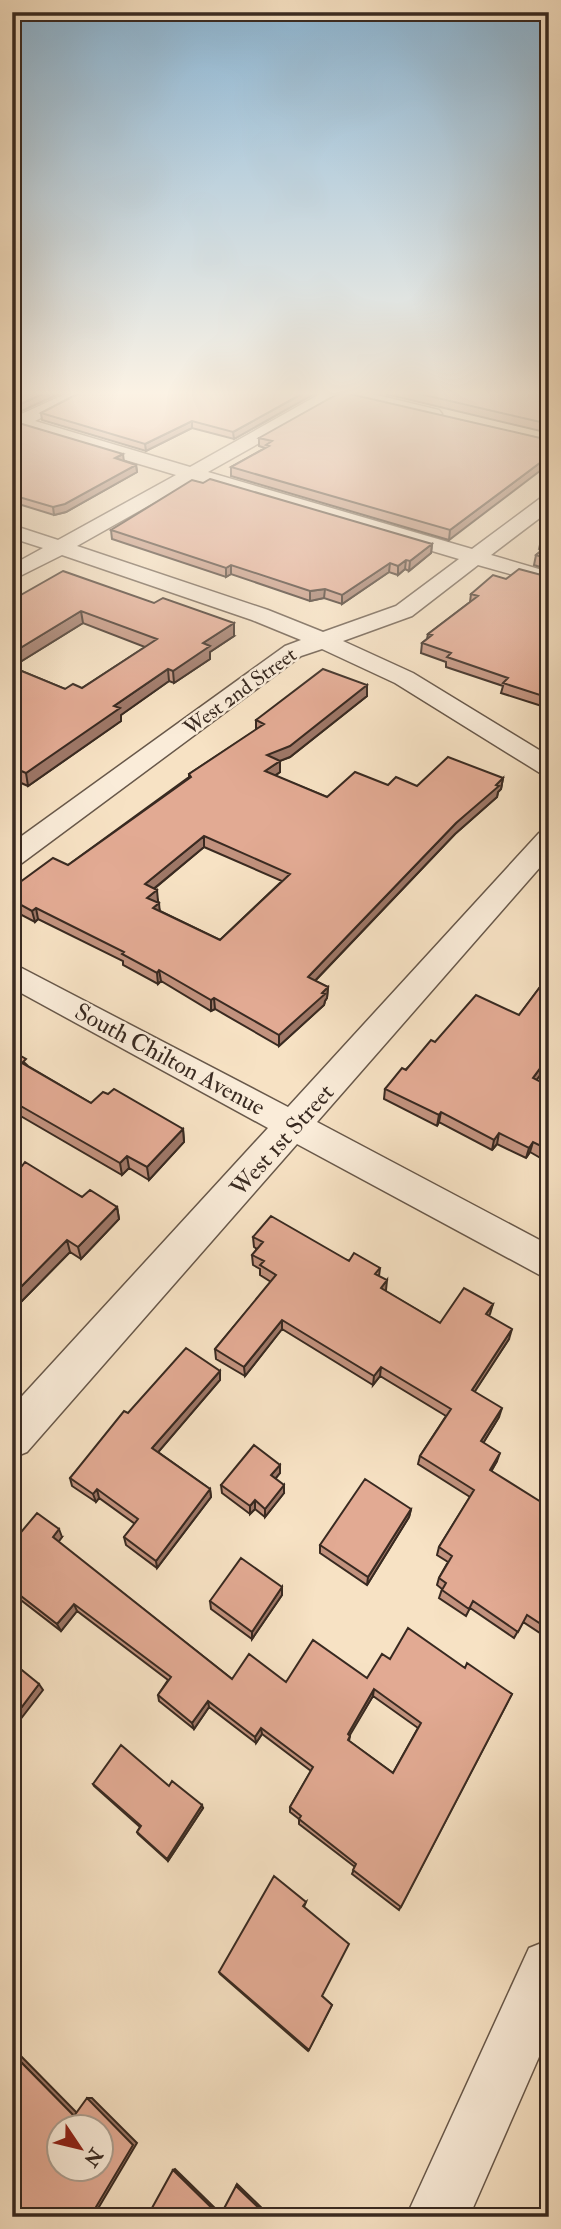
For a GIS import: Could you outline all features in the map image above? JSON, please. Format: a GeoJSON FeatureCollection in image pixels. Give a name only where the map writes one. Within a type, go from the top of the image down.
{"type":"FeatureCollection","features":[{"type":"Feature","properties":{"kind":"street"},"geometry":{"type":"LineString","coordinates":[[12,574],[157,494]]}},
{"type":"Feature","properties":{"kind":"street"},"geometry":{"type":"LineString","coordinates":[[267,494],[549,579]]}},
{"type":"Feature","properties":{"kind":"street","name":"West 2nd Street"},"geometry":{"type":"LineString","coordinates":[[12,857],[293,651],[404,611],[549,501]]}},
{"type":"Feature","properties":{"kind":"street"},"geometry":{"type":"LineString","coordinates":[[12,531],[321,639],[404,678],[549,766]]}},
{"type":"Feature","properties":{"kind":"street","name":"West 1st Street"},"geometry":{"type":"LineString","coordinates":[[12,1438],[294,1127],[549,839]]}},
{"type":"Feature","properties":{"kind":"street","name":"South Chilton Avenue"},"geometry":{"type":"LineString","coordinates":[[12,974],[549,1264]]}},
{"type":"Feature","properties":{"kind":"street"},"geometry":{"type":"LineString","coordinates":[[437,2217],[549,1968]]}},
{"type":"Feature","properties":{"kind":"building"},"geometry":{"type":"Polygon","coordinates":[[[12,494],[83,494],[53,507],[12,494]]]}},
{"type":"Feature","properties":{"kind":"building"},"geometry":{"type":"Polygon","coordinates":[[[169,494],[261,494],[432,544],[410,561],[406,560],[398,566],[390,563],[342,595],[325,589],[310,591],[231,565],[226,568],[111,530],[169,494]]]}},
{"type":"Feature","properties":{"kind":"building"},"geometry":{"type":"Polygon","coordinates":[[[325,494],[498,494],[450,530],[325,494]]]}},
{"type":"Feature","properties":{"kind":"building"},"geometry":{"type":"Polygon","coordinates":[[[549,533],[549,542],[541,540],[549,533]]]}},
{"type":"Feature","properties":{"kind":"building"},"geometry":{"type":"Polygon","coordinates":[[[549,545],[549,560],[536,555],[549,545]]]}},
{"type":"Feature","properties":{"kind":"building"},"geometry":{"type":"Polygon","coordinates":[[[519,569],[549,577],[549,695],[546,697],[503,683],[508,678],[447,657],[451,653],[422,643],[432,635],[428,634],[478,596],[471,594],[493,575],[506,579],[519,569]]]}},
{"type":"Feature","properties":{"kind":"building"},"geometry":{"type":"Polygon","coordinates":[[[63,571],[154,603],[163,598],[234,623],[203,643],[210,646],[173,671],[168,669],[114,706],[120,708],[26,773],[12,767],[12,667],[65,689],[73,684],[82,688],[157,639],[81,611],[12,653],[12,600],[63,571]]]}},
{"type":"Feature","properties":{"kind":"building"},"geometry":{"type":"Polygon","coordinates":[[[323,669],[367,685],[290,746],[267,755],[280,761],[265,771],[327,797],[355,772],[388,785],[396,777],[417,786],[448,757],[503,778],[496,785],[499,786],[456,823],[308,977],[328,987],[322,993],[325,994],[279,1035],[159,970],[157,973],[122,954],[124,952],[36,908],[32,911],[12,900],[12,888],[53,858],[68,865],[191,777],[189,774],[264,724],[256,720],[323,669]],[[204,836],[145,884],[157,890],[147,898],[159,903],[153,908],[220,940],[290,874],[204,836]]]}},
{"type":"Feature","properties":{"kind":"building"},"geometry":{"type":"Polygon","coordinates":[[[549,975],[549,1056],[533,1078],[549,1086],[547,1149],[533,1142],[529,1148],[499,1133],[494,1140],[441,1112],[439,1115],[385,1089],[402,1068],[406,1070],[431,1040],[435,1042],[476,995],[519,1015],[549,975]]]}},
{"type":"Feature","properties":{"kind":"building"},"geometry":{"type":"Polygon","coordinates":[[[12,1051],[26,1059],[22,1063],[91,1103],[103,1092],[108,1094],[114,1089],[183,1129],[147,1167],[127,1156],[120,1163],[12,1101],[12,1051]]]}},
{"type":"Feature","properties":{"kind":"building"},"geometry":{"type":"Polygon","coordinates":[[[12,1160],[22,1166],[25,1162],[82,1197],[90,1190],[117,1207],[78,1247],[67,1240],[12,1296],[12,1160]]]}},
{"type":"Feature","properties":{"kind":"building"},"geometry":{"type":"Polygon","coordinates":[[[271,1216],[349,1261],[354,1253],[380,1268],[375,1274],[387,1280],[381,1288],[440,1323],[464,1288],[493,1304],[486,1314],[512,1329],[472,1390],[502,1408],[481,1441],[500,1453],[490,1470],[549,1507],[549,1617],[544,1626],[527,1615],[518,1632],[473,1601],[469,1609],[442,1590],[446,1583],[439,1578],[452,1556],[439,1547],[474,1490],[420,1456],[451,1409],[381,1367],[374,1376],[282,1320],[244,1367],[215,1349],[276,1275],[260,1265],[264,1261],[252,1255],[263,1242],[253,1237],[271,1216]]]}},
{"type":"Feature","properties":{"kind":"building"},"geometry":{"type":"Polygon","coordinates":[[[186,1348],[220,1371],[152,1448],[210,1489],[156,1561],[124,1537],[138,1519],[97,1489],[93,1494],[70,1478],[124,1411],[128,1413],[186,1348]]]}},
{"type":"Feature","properties":{"kind":"building"},"geometry":{"type":"Polygon","coordinates":[[[254,1445],[280,1465],[271,1475],[284,1485],[265,1509],[255,1500],[250,1506],[221,1485],[254,1445]]]}},
{"type":"Feature","properties":{"kind":"building"},"geometry":{"type":"Polygon","coordinates":[[[365,1479],[411,1509],[368,1577],[320,1545],[365,1479]]]}},
{"type":"Feature","properties":{"kind":"building"},"geometry":{"type":"Polygon","coordinates":[[[37,1513],[59,1529],[53,1537],[232,1679],[249,1654],[286,1682],[313,1640],[367,1678],[382,1654],[390,1659],[408,1628],[465,1668],[467,1663],[512,1694],[401,1907],[353,1870],[356,1864],[299,1819],[301,1816],[290,1807],[313,1767],[261,1728],[255,1737],[208,1701],[192,1723],[158,1695],[171,1677],[74,1604],[57,1624],[12,1589],[12,1582],[17,1577],[12,1573],[12,1543],[37,1513]],[[374,1689],[348,1734],[348,1740],[393,1773],[421,1723],[374,1689]]]}},
{"type":"Feature","properties":{"kind":"building"},"geometry":{"type":"Polygon","coordinates":[[[241,1558],[282,1587],[252,1632],[210,1601],[241,1558]]]}},
{"type":"Feature","properties":{"kind":"building"},"geometry":{"type":"Polygon","coordinates":[[[12,1662],[39,1684],[12,1720],[12,1662]]]}},
{"type":"Feature","properties":{"kind":"building"},"geometry":{"type":"Polygon","coordinates":[[[121,1745],[169,1786],[172,1781],[202,1805],[167,1859],[137,1832],[141,1826],[93,1784],[121,1745]]]}},
{"type":"Feature","properties":{"kind":"building"},"geometry":{"type":"Polygon","coordinates":[[[274,1876],[306,1902],[303,1906],[349,1944],[322,1996],[332,2005],[309,2050],[219,1972],[274,1876]]]}},
{"type":"Feature","properties":{"kind":"building"},"geometry":{"type":"Polygon","coordinates":[[[12,2053],[72,2114],[46,2114],[46,2184],[110,2184],[90,2217],[12,2217],[12,2053]]]}},
{"type":"Feature","properties":{"kind":"building"},"geometry":{"type":"Polygon","coordinates":[[[87,2098],[103,2114],[75,2114],[87,2098]]]}},
{"type":"Feature","properties":{"kind":"building"},"geometry":{"type":"Polygon","coordinates":[[[116,2128],[133,2145],[116,2173],[116,2128]]]}},
{"type":"Feature","properties":{"kind":"building"},"geometry":{"type":"Polygon","coordinates":[[[173,2170],[220,2216],[236,2186],[268,2217],[147,2217],[173,2170]]]}}]}
